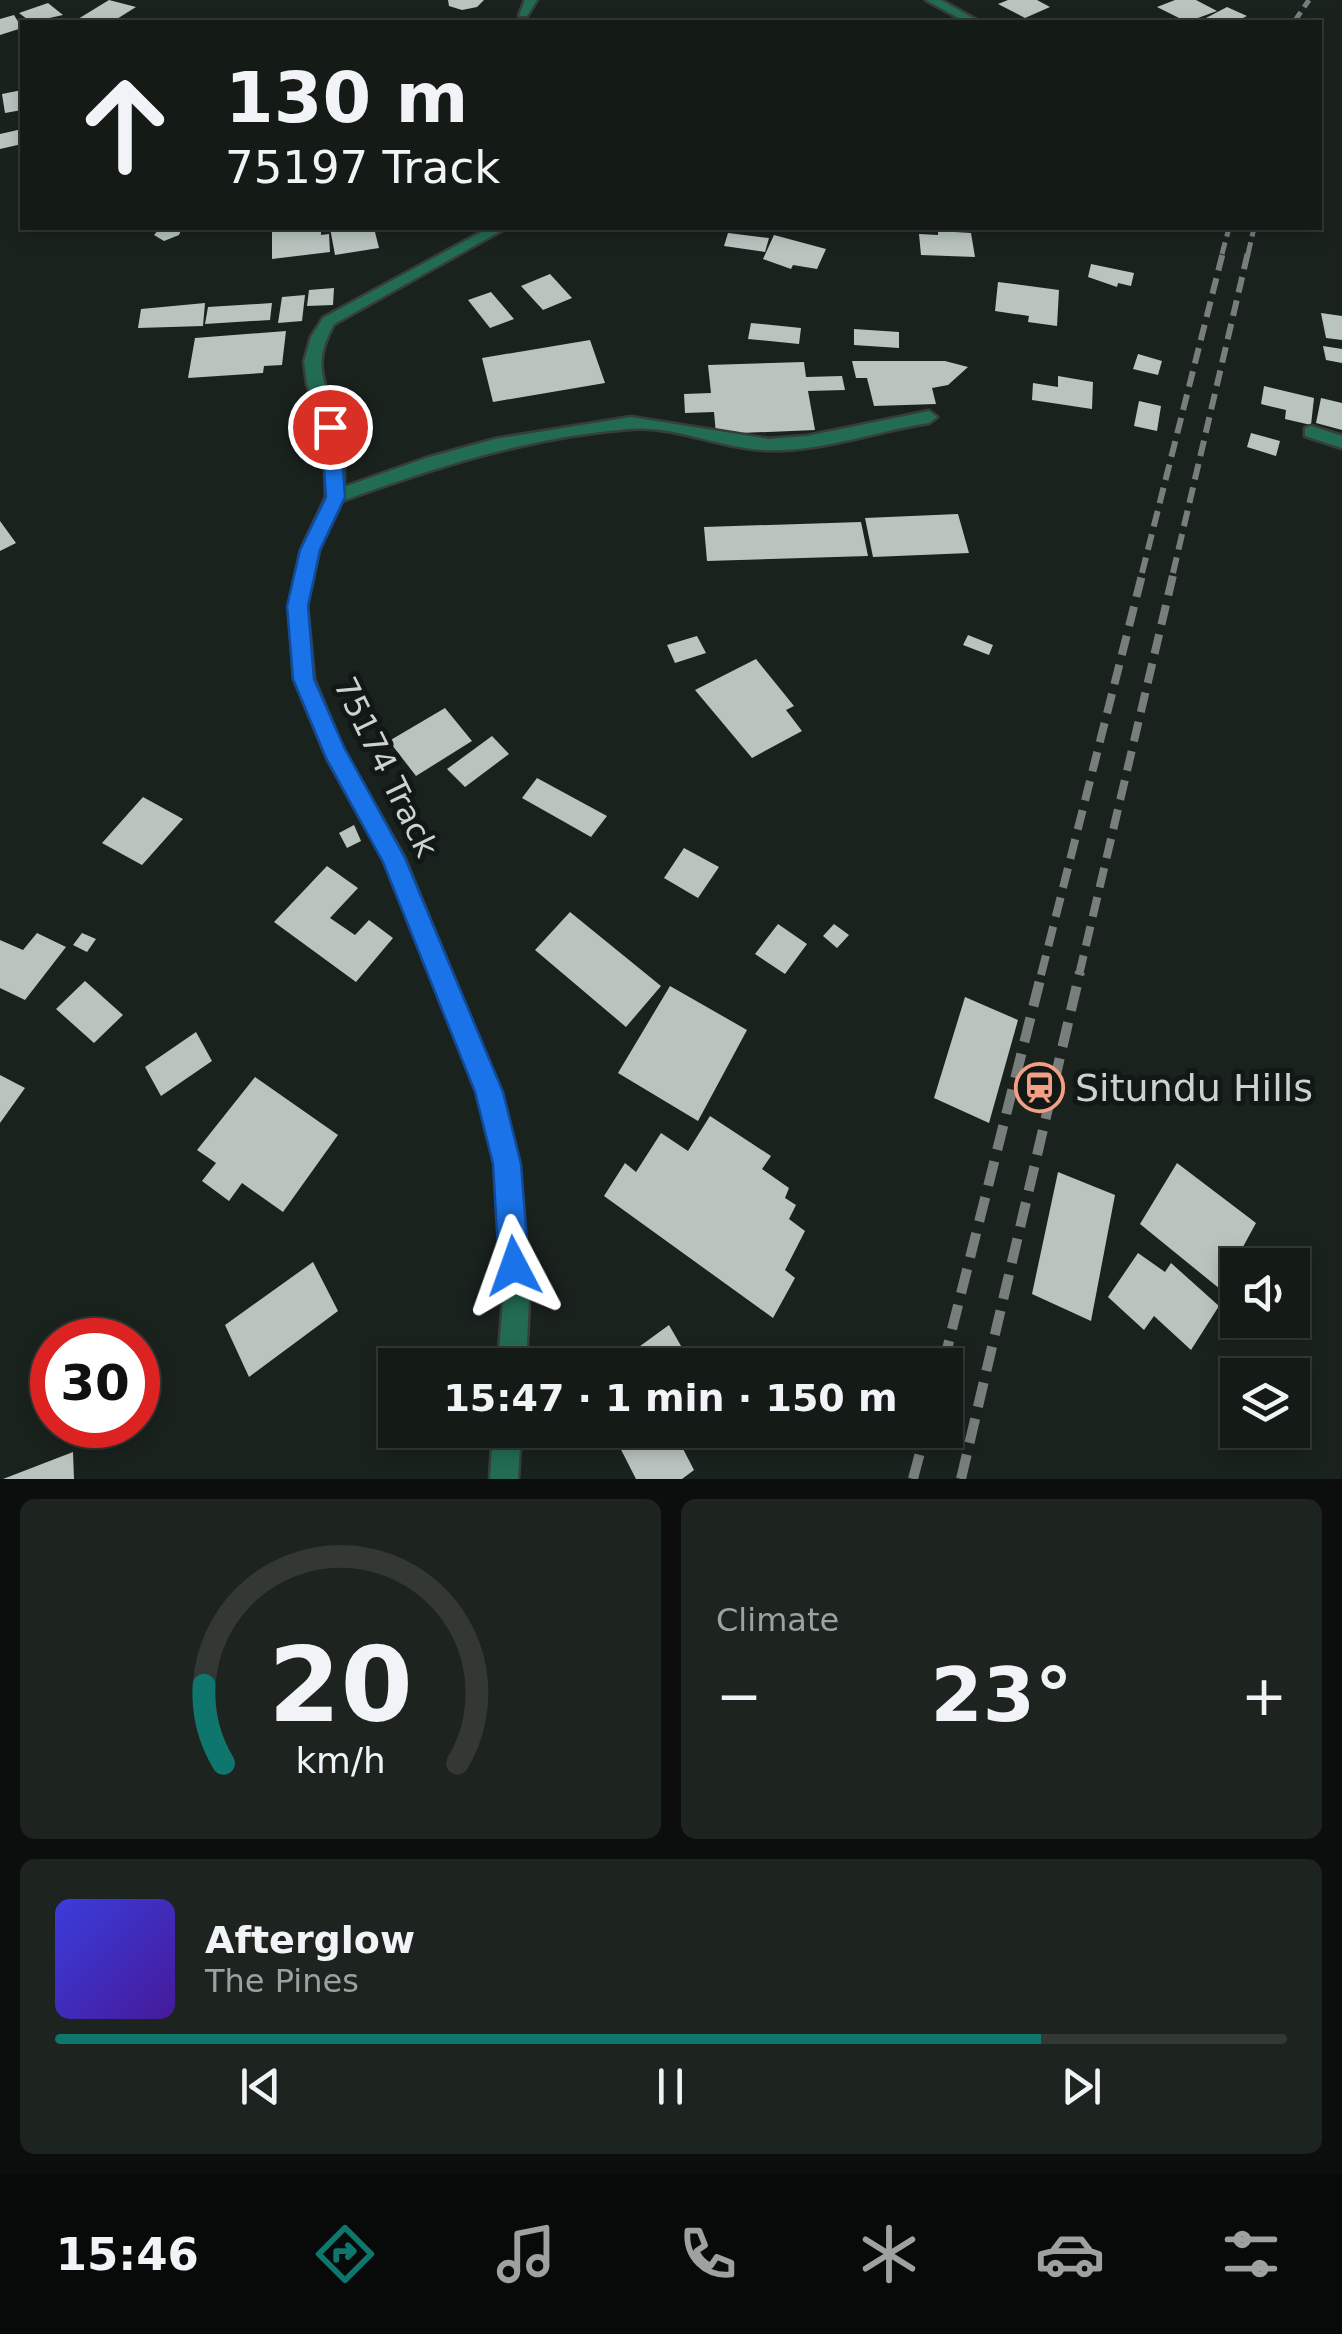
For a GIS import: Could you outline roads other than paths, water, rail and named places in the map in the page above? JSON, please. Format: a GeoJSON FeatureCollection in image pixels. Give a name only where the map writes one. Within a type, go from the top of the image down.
{"type":"FeatureCollection","features":[{"type":"Feature","properties":{"kind":"street"},"geometry":{"type":"LineString","coordinates":[[522,14],[531,0]]}},
{"type":"Feature","properties":{"kind":"street"},"geometry":{"type":"LineString","coordinates":[[932,0],[970,20]]}},
{"type":"Feature","properties":{"kind":"street"},"geometry":{"type":"LineString","coordinates":[[495,230],[328,320],[310,361],[311,382],[330,427],[336,497],[432,462],[495,445],[593,428],[653,424],[768,444],[804,442],[929,416]]}},
{"type":"Feature","properties":{"kind":"street"},"geometry":{"type":"LineString","coordinates":[[1312,432],[1342,442]]}},
{"type":"Feature","properties":{"kind":"street","name":"75174 Track"},"geometry":{"type":"LineString","coordinates":[[336,497],[310,550],[298,606],[304,679],[334,752],[393,858],[489,1092],[507,1164],[516,1300],[513,1348]]}},
{"type":"Feature","properties":{"kind":"street"},"geometry":{"type":"LineString","coordinates":[[504,1479],[507,1448]]}},
{"type":"Feature","properties":{"kind":"railway"},"geometry":{"type":"LineString","coordinates":[[1295,20],[1309,0]]}},
{"type":"Feature","properties":{"kind":"railway"},"geometry":{"type":"LineString","coordinates":[[1222,254],[1228,230]]}},
{"type":"Feature","properties":{"kind":"railway"},"geometry":{"type":"LineString","coordinates":[[1248,254],[1254,230]]}},
{"type":"Feature","properties":{"kind":"railway"},"geometry":{"type":"LineString","coordinates":[[1142,573],[1223,252]]}},
{"type":"Feature","properties":{"kind":"railway"},"geometry":{"type":"LineString","coordinates":[[1173,573],[1248,252]]}},
{"type":"Feature","properties":{"kind":"railway"},"geometry":{"type":"LineString","coordinates":[[1041,975],[1143,571]]}},
{"type":"Feature","properties":{"kind":"railway"},"geometry":{"type":"LineString","coordinates":[[1079,975],[1174,571]]}},
{"type":"Feature","properties":{"kind":"railway"},"geometry":{"type":"LineString","coordinates":[[947,1348],[1042,972]]}},
{"type":"Feature","properties":{"kind":"railway"},"geometry":{"type":"LineString","coordinates":[[961,1479],[1080,972]]}},
{"type":"Feature","properties":{"kind":"railway"},"geometry":{"type":"LineString","coordinates":[[913,1479],[921,1448]]}},
{"type":"Feature","properties":{"kind":"place","name":"Situndu Hills"},"geometry":{"type":"Point","coordinates":[1040,1088]}}]}
